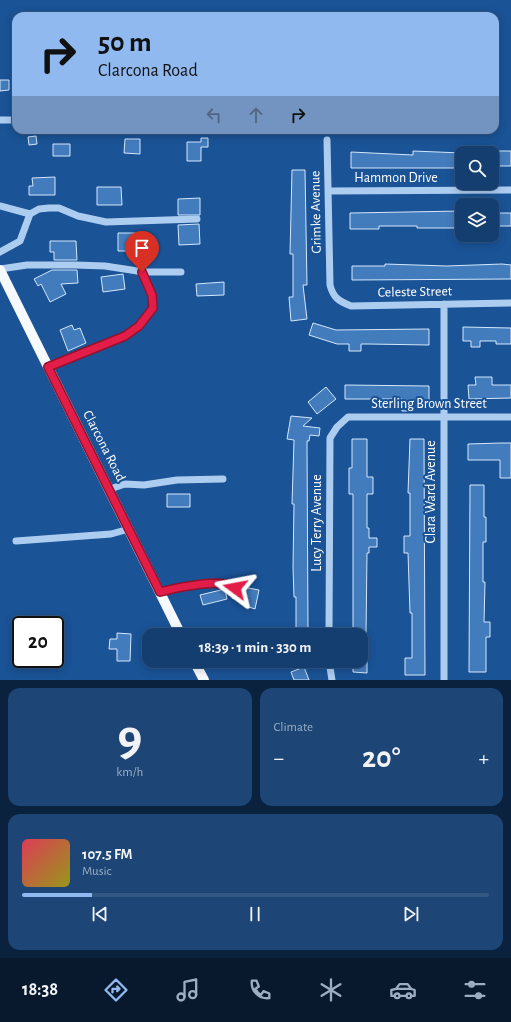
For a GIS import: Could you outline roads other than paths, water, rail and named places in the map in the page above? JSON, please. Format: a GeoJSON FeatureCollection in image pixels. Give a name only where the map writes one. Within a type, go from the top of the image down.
{"type":"FeatureCollection","features":[{"type":"Feature","properties":{"kind":"main road","name":"Clarcona Road"},"geometry":{"type":"LineString","coordinates":[[0,271],[178,628]]}},
{"type":"Feature","properties":{"kind":"main road"},"geometry":{"type":"LineString","coordinates":[[198,668],[204,680]]}},
{"type":"Feature","properties":{"kind":"street"},"geometry":{"type":"LineString","coordinates":[[0,120],[12,120]]}},
{"type":"Feature","properties":{"kind":"street","name":"Grimke Avenue"},"geometry":{"type":"LineString","coordinates":[[327,140],[330,284]]}},
{"type":"Feature","properties":{"kind":"street","name":"Hammon Drive"},"geometry":{"type":"LineString","coordinates":[[328,191],[511,190]]}},
{"type":"Feature","properties":{"kind":"street"},"geometry":{"type":"LineString","coordinates":[[0,206],[30,214]]}},
{"type":"Feature","properties":{"kind":"street"},"geometry":{"type":"LineString","coordinates":[[0,252],[20,241],[30,214],[39,209],[58,208],[78,216],[106,222],[197,219]]}},
{"type":"Feature","properties":{"kind":"street"},"geometry":{"type":"LineString","coordinates":[[0,271],[27,265],[98,266],[142,272],[181,272]]}},
{"type":"Feature","properties":{"kind":"street"},"geometry":{"type":"LineString","coordinates":[[48,367],[125,336],[139,326],[153,308],[152,295],[142,272]]}},
{"type":"Feature","properties":{"kind":"street","name":"Celeste Street"},"geometry":{"type":"LineString","coordinates":[[330,284],[332,294],[340,302],[351,306],[511,303]]}},
{"type":"Feature","properties":{"kind":"street","name":"Clara Ward Avenue"},"geometry":{"type":"LineString","coordinates":[[444,304],[444,680]]}},
{"type":"Feature","properties":{"kind":"street","name":"Sterling Brown Street"},"geometry":{"type":"LineString","coordinates":[[348,417],[511,417]]}},
{"type":"Feature","properties":{"kind":"street","name":"Lucy Terry Avenue"},"geometry":{"type":"LineString","coordinates":[[329,628],[330,438],[337,427],[348,417]]}},
{"type":"Feature","properties":{"kind":"street"},"geometry":{"type":"LineString","coordinates":[[110,489],[125,484],[144,484],[177,480],[223,479]]}},
{"type":"Feature","properties":{"kind":"street"},"geometry":{"type":"LineString","coordinates":[[16,541],[111,534],[129,529]]}},
{"type":"Feature","properties":{"kind":"street"},"geometry":{"type":"LineString","coordinates":[[160,592],[202,584],[222,583],[233,586],[236,591],[235,596]]}},
{"type":"Feature","properties":{"kind":"street"},"geometry":{"type":"LineString","coordinates":[[330,668],[332,680]]}}]}
